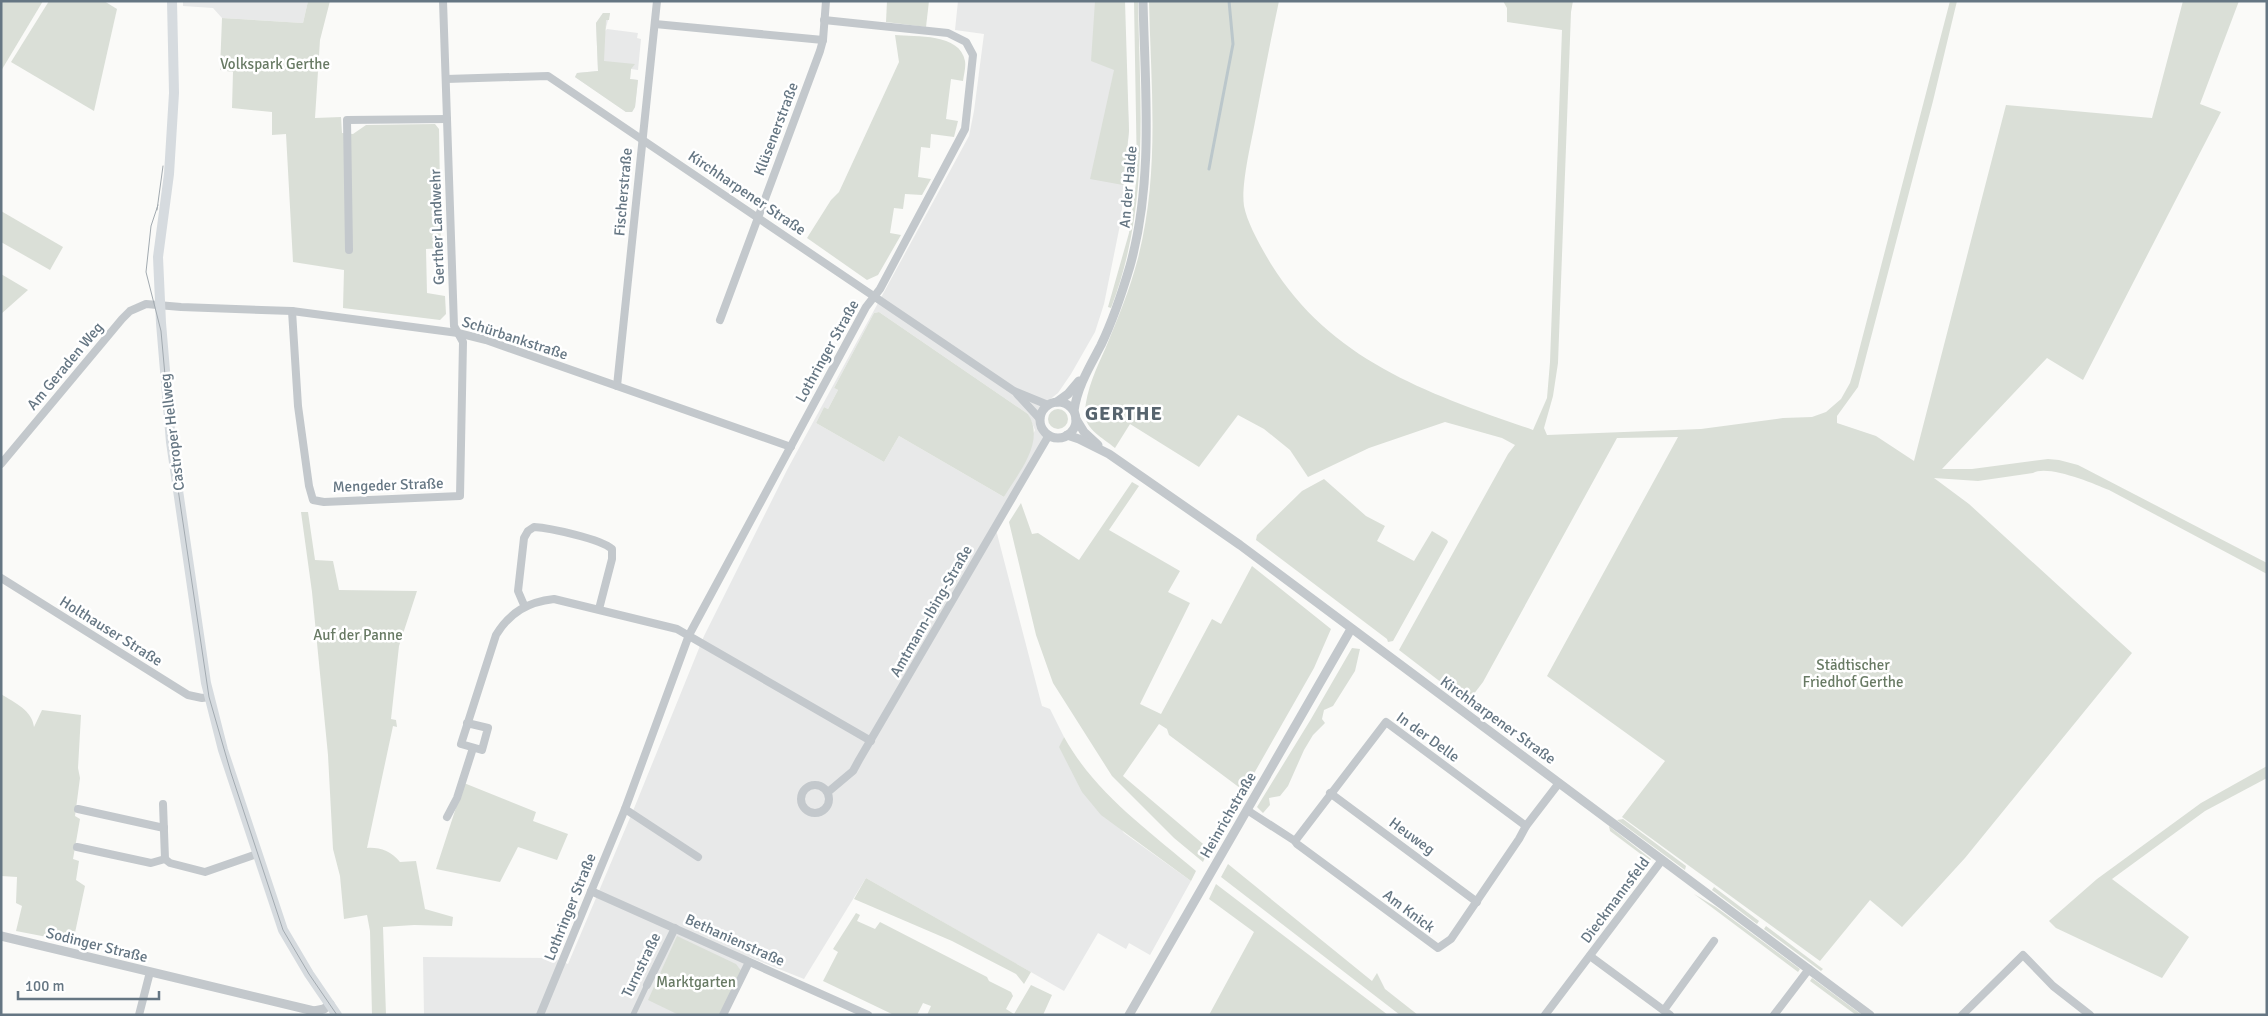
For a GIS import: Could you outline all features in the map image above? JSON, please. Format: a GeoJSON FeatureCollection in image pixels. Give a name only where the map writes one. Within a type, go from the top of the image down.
{"type":"FeatureCollection","features":[{"type":"Feature","properties":{"kind":"main road","name":"Castroper Hellweg"},"geometry":{"type":"LineString","coordinates":[[172,1],[174,93],[170,166],[158,257],[160,306],[171,442],[209,697],[223,750],[283,930],[337,1015]]}},
{"type":"Feature","properties":{"kind":"street","name":"Gerther Landwehr"},"geometry":{"type":"LineString","coordinates":[[443,1],[454,326],[458,333]]}},
{"type":"Feature","properties":{"kind":"street","name":"Fischerstraße"},"geometry":{"type":"LineString","coordinates":[[617,386],[657,1]]}},
{"type":"Feature","properties":{"kind":"street","name":"Klüsenerstraße"},"geometry":{"type":"LineString","coordinates":[[720,320],[823,40],[826,1]]}},
{"type":"Feature","properties":{"kind":"street","name":"An der Halde"},"geometry":{"type":"LineString","coordinates":[[1075,416],[1078,392],[1111,321],[1122,292],[1141,218],[1146,160],[1143,1]]}},
{"type":"Feature","properties":{"kind":"street","name":"Lothringer Straße"},"geometry":{"type":"LineString","coordinates":[[540,1015],[625,809],[690,636],[866,307],[875,297],[965,129],[973,58],[968,46],[960,38],[948,33],[824,20]]}},
{"type":"Feature","properties":{"kind":"street"},"geometry":{"type":"LineString","coordinates":[[654,24],[823,40]]}},
{"type":"Feature","properties":{"kind":"street","name":"Kirchharpener Straße"},"geometry":{"type":"LineString","coordinates":[[446,80],[548,76],[1014,391],[1040,419]]}},
{"type":"Feature","properties":{"kind":"street"},"geometry":{"type":"LineString","coordinates":[[349,250],[347,120],[447,119]]}},
{"type":"Feature","properties":{"kind":"street","name":"Am Geraden Weg"},"geometry":{"type":"LineString","coordinates":[[1,464],[122,319],[141,305],[160,306]]}},
{"type":"Feature","properties":{"kind":"street","name":"Schürbankstraße"},"geometry":{"type":"LineString","coordinates":[[160,306],[292,311],[458,333],[486,340],[791,447]]}},
{"type":"Feature","properties":{"kind":"street","name":"Mengeder Straße"},"geometry":{"type":"LineString","coordinates":[[292,311],[298,406],[309,486],[313,500],[460,496],[463,342],[458,333]]}},
{"type":"Feature","properties":{"kind":"street","name":"An der Halde"},"geometry":{"type":"LineString","coordinates":[[1052,403],[1068,394],[1089,367]]}},
{"type":"Feature","properties":{"kind":"street","name":"Kirchharpener Straße"},"geometry":{"type":"LineString","coordinates":[[1014,391],[1052,403]]}},
{"type":"Feature","properties":{"kind":"street"},"geometry":{"type":"LineString","coordinates":[[1052,403],[1067,404],[1075,416],[1072,431],[1068,435],[1058,438],[1049,435],[1042,428],[1040,419],[1044,408],[1052,403]]}},
{"type":"Feature","properties":{"kind":"street","name":"Kirchharpener Straße"},"geometry":{"type":"LineString","coordinates":[[1075,416],[1084,432],[1106,452],[1240,545],[1870,1015]]}},
{"type":"Feature","properties":{"kind":"street","name":"Amtmann-Ibing-Straße"},"geometry":{"type":"LineString","coordinates":[[828,792],[853,771],[1049,435]]}},
{"type":"Feature","properties":{"kind":"street","name":"Kirchharpener Straße"},"geometry":{"type":"LineString","coordinates":[[1068,435],[1106,452]]}},
{"type":"Feature","properties":{"kind":"street"},"geometry":{"type":"LineString","coordinates":[[524,605],[518,591],[524,538],[528,531],[534,527],[571,534],[605,544],[612,549],[610,566],[599,609]]}},
{"type":"Feature","properties":{"kind":"street","name":"Holthauser Straße"},"geometry":{"type":"LineString","coordinates":[[1,578],[188,695],[202,698],[209,697]]}},
{"type":"Feature","properties":{"kind":"street"},"geometry":{"type":"LineString","coordinates":[[467,722],[488,728],[482,750],[461,744],[467,722],[496,635],[503,623],[524,605],[554,599],[677,629],[871,741]]}},
{"type":"Feature","properties":{"kind":"street","name":"Heinrichstraße"},"geometry":{"type":"LineString","coordinates":[[1129,1015],[1351,629]]}},
{"type":"Feature","properties":{"kind":"street","name":"In der Delle"},"geometry":{"type":"LineString","coordinates":[[1295,841],[1386,722],[1526,826]]}},
{"type":"Feature","properties":{"kind":"street"},"geometry":{"type":"LineString","coordinates":[[447,817],[457,798],[473,748]]}},
{"type":"Feature","properties":{"kind":"street","name":"Am Knick"},"geometry":{"type":"LineString","coordinates":[[1246,810],[1295,841],[1435,947],[1441,947],[1451,939],[1520,839],[1526,826],[1559,783]]}},
{"type":"Feature","properties":{"kind":"street","name":"Heuweg"},"geometry":{"type":"LineString","coordinates":[[1330,793],[1477,902]]}},
{"type":"Feature","properties":{"kind":"street"},"geometry":{"type":"LineString","coordinates":[[163,804],[165,859],[170,863],[205,872],[257,854]]}},
{"type":"Feature","properties":{"kind":"street"},"geometry":{"type":"LineString","coordinates":[[78,809],[164,828]]}},
{"type":"Feature","properties":{"kind":"street"},"geometry":{"type":"LineString","coordinates":[[625,809],[698,857]]}},
{"type":"Feature","properties":{"kind":"street"},"geometry":{"type":"LineString","coordinates":[[76,847],[151,863],[165,859]]}},
{"type":"Feature","properties":{"kind":"street","name":"Dieckmannsfeld"},"geometry":{"type":"LineString","coordinates":[[1545,1015],[1662,860]]}},
{"type":"Feature","properties":{"kind":"street","name":"Bethanienstraße"},"geometry":{"type":"LineString","coordinates":[[591,891],[868,1015]]}},
{"type":"Feature","properties":{"kind":"street","name":"Turnstraße"},"geometry":{"type":"LineString","coordinates":[[633,1015],[675,928]]}},
{"type":"Feature","properties":{"kind":"street","name":"Sodinger Straße"},"geometry":{"type":"LineString","coordinates":[[1,936],[314,1011],[324,1009],[330,1004]]}},
{"type":"Feature","properties":{"kind":"street","name":"Dieckmannsfeld"},"geometry":{"type":"LineString","coordinates":[[1590,956],[1667,1012],[1714,941]]}},
{"type":"Feature","properties":{"kind":"street"},"geometry":{"type":"LineString","coordinates":[[1962,1015],[2023,955],[2053,986],[2090,1015]]}},
{"type":"Feature","properties":{"kind":"street"},"geometry":{"type":"LineString","coordinates":[[723,1015],[750,962]]}},
{"type":"Feature","properties":{"kind":"street"},"geometry":{"type":"LineString","coordinates":[[1774,1015],[1809,969]]}},
{"type":"Feature","properties":{"kind":"street"},"geometry":{"type":"LineString","coordinates":[[139,1015],[150,972]]}},
{"type":"Feature","properties":{"kind":"shaded area"},"geometry":{"type":"Polygon","coordinates":[[[183,1],[308,1],[303,23],[222,18],[213,8],[183,6],[183,1]]]}},
{"type":"Feature","properties":{"kind":"shaded area"},"geometry":{"type":"Polygon","coordinates":[[[958,1],[1123,1],[1129,131],[1121,220],[1104,304],[1095,332],[1071,374],[1058,393],[1039,408],[1036,418],[1039,431],[1044,437],[995,526],[1042,706],[1050,709],[1064,737],[1060,747],[1124,833],[1191,881],[1150,955],[1129,943],[1126,949],[1098,933],[1064,991],[866,878],[804,979],[749,957],[721,1015],[424,1015],[423,957],[553,958],[568,964],[704,636],[787,470],[969,136],[984,34],[955,30],[958,1]],[[879,312],[874,313],[834,388],[838,390],[828,409],[824,407],[816,423],[884,462],[899,436],[1004,497],[1035,430],[1028,414],[879,312]]]}},
{"type":"Feature","properties":{"kind":"shaded area"},"geometry":{"type":"Polygon","coordinates":[[[603,13],[610,13],[605,31],[607,29],[638,33],[637,38],[641,39],[638,70],[631,69],[630,79],[638,80],[635,107],[632,112],[626,112],[575,77],[577,73],[598,71],[596,23],[603,13]]]}},
{"type":"Feature","properties":{"kind":"green space"},"geometry":{"type":"Polygon","coordinates":[[[1,1],[43,1],[1,71],[1,1]]]}},
{"type":"Feature","properties":{"kind":"green space"},"geometry":{"type":"Polygon","coordinates":[[[49,1],[104,1],[117,9],[94,111],[11,62],[49,1]]]}},
{"type":"Feature","properties":{"kind":"green space","name":"Volkspark Gerthe"},"geometry":{"type":"Polygon","coordinates":[[[308,1],[330,1],[320,40],[315,118],[341,117],[342,133],[353,134],[366,125],[435,124],[439,129],[441,248],[426,249],[427,293],[445,296],[446,314],[440,320],[343,308],[344,270],[293,262],[286,134],[272,135],[272,112],[232,108],[233,72],[220,70],[222,18],[303,23],[308,1]]]}},
{"type":"Feature","properties":{"kind":"green space"},"geometry":{"type":"Polygon","coordinates":[[[887,1],[929,1],[926,27],[886,22],[887,1]]]}},
{"type":"Feature","properties":{"kind":"green space"},"geometry":{"type":"Polygon","coordinates":[[[1095,1],[1125,1],[1129,131],[1123,185],[1090,179],[1114,70],[1091,61],[1095,1]]]}},
{"type":"Feature","properties":{"kind":"green space"},"geometry":{"type":"Polygon","coordinates":[[[1134,1],[1138,1],[1140,156],[1132,232],[1111,308],[1108,307],[1129,233],[1137,176],[1134,1]]]}},
{"type":"Feature","properties":{"kind":"green space","name":"Städtischer Friedhof Gerthe"},"geometry":{"type":"Polygon","coordinates":[[[1149,1],[1279,1],[1248,156],[1243,198],[1248,220],[1267,258],[1296,298],[1323,326],[1354,350],[1386,370],[1421,387],[1457,403],[1533,430],[1547,398],[1550,362],[1562,30],[1507,22],[1507,8],[1503,1],[1573,1],[1571,12],[1558,363],[1553,396],[1544,428],[1547,435],[1701,429],[1783,418],[1812,417],[1826,412],[1841,399],[1850,383],[1855,366],[1950,1],[1957,1],[1933,101],[1858,387],[1837,416],[1837,423],[1876,436],[1914,461],[2006,105],[2152,118],[2183,1],[2239,1],[2200,104],[2221,112],[2083,380],[2047,358],[1942,469],[1972,469],[2048,459],[2078,465],[2267,563],[2267,574],[2109,490],[2070,476],[2040,471],[1978,481],[1934,478],[1969,504],[2132,653],[1965,858],[1902,927],[1870,900],[1820,961],[1622,817],[1665,761],[1547,676],[1678,437],[1617,438],[1483,682],[1470,699],[1471,704],[1512,733],[1511,736],[1399,650],[1508,454],[1515,445],[1502,438],[1445,422],[1369,448],[1308,477],[1290,450],[1264,429],[1238,415],[1199,467],[1130,424],[1115,448],[1091,428],[1085,412],[1087,395],[1124,303],[1135,270],[1145,226],[1152,162],[1149,1]]]}},
{"type":"Feature","properties":{"kind":"green space"},"geometry":{"type":"Polygon","coordinates":[[[603,13],[610,13],[609,20],[606,20],[604,61],[635,64],[631,69],[630,79],[638,80],[635,107],[632,112],[626,112],[575,77],[577,73],[598,71],[596,23],[603,13]]]}},
{"type":"Feature","properties":{"kind":"green space"},"geometry":{"type":"Polygon","coordinates":[[[895,35],[936,38],[955,45],[965,61],[965,68],[963,81],[951,79],[946,119],[958,121],[954,137],[931,134],[930,148],[921,147],[918,177],[931,179],[922,195],[905,194],[903,209],[894,208],[890,233],[901,235],[878,275],[867,280],[807,238],[831,200],[839,192],[899,62],[895,35]]]}},
{"type":"Feature","properties":{"kind":"green space"},"geometry":{"type":"Polygon","coordinates":[[[1,211],[63,247],[50,270],[1,242],[1,211]]]}},
{"type":"Feature","properties":{"kind":"green space"},"geometry":{"type":"Polygon","coordinates":[[[1,274],[28,290],[1,314],[1,274]]]}},
{"type":"Feature","properties":{"kind":"green space"},"geometry":{"type":"Polygon","coordinates":[[[879,312],[1028,414],[1033,425],[1032,446],[1022,468],[1004,497],[899,436],[884,462],[816,423],[824,407],[828,409],[838,390],[834,388],[874,313],[879,312]]]}},
{"type":"Feature","properties":{"kind":"green space"},"geometry":{"type":"Polygon","coordinates":[[[1058,409],[1065,412],[1068,419],[1065,426],[1058,429],[1051,426],[1048,419],[1051,412],[1058,409]]]}},
{"type":"Feature","properties":{"kind":"green space"},"geometry":{"type":"Polygon","coordinates":[[[1324,479],[1366,516],[1385,526],[1377,541],[1414,561],[1432,531],[1448,542],[1393,641],[1388,642],[1387,639],[1256,540],[1257,535],[1302,491],[1324,479]]]}},
{"type":"Feature","properties":{"kind":"green space"},"geometry":{"type":"Polygon","coordinates":[[[1132,482],[1139,486],[1109,530],[1180,571],[1168,592],[1190,603],[1140,704],[1161,714],[1212,619],[1221,624],[1252,566],[1331,629],[1314,668],[1244,791],[1169,735],[1167,729],[1159,724],[1123,776],[1209,849],[1203,862],[1174,838],[1112,776],[1053,683],[1036,635],[1009,522],[1021,503],[1032,534],[1038,533],[1079,560],[1132,482]]]}},
{"type":"Feature","properties":{"kind":"green space","name":"Auf der Panne"},"geometry":{"type":"Polygon","coordinates":[[[301,512],[308,512],[315,560],[333,561],[339,590],[417,591],[399,646],[391,719],[396,720],[397,727],[393,726],[367,848],[385,851],[393,855],[400,862],[416,861],[425,909],[453,917],[452,926],[414,925],[383,927],[386,1015],[372,1015],[370,931],[367,915],[344,919],[340,876],[333,849],[328,755],[312,592],[301,512]]]}},
{"type":"Feature","properties":{"kind":"green space"},"geometry":{"type":"Polygon","coordinates":[[[1352,648],[1360,649],[1355,671],[1333,706],[1324,710],[1322,719],[1325,723],[1313,735],[1304,750],[1288,786],[1280,796],[1269,798],[1270,805],[1263,813],[1257,807],[1352,648]]]}},
{"type":"Feature","properties":{"kind":"green space"},"geometry":{"type":"Polygon","coordinates":[[[1,694],[26,711],[33,721],[34,727],[42,710],[81,715],[78,768],[80,778],[75,816],[80,819],[73,859],[79,861],[76,880],[85,886],[73,942],[16,931],[22,906],[16,903],[17,877],[1,876],[1,694]]]}},
{"type":"Feature","properties":{"kind":"green space"},"geometry":{"type":"Polygon","coordinates":[[[1064,737],[1091,776],[1107,793],[1141,825],[1196,871],[1191,881],[1101,815],[1082,792],[1059,747],[1064,737]]]}},
{"type":"Feature","properties":{"kind":"green space"},"geometry":{"type":"Polygon","coordinates":[[[2267,766],[2267,778],[2205,811],[2112,879],[2189,937],[2162,978],[2056,928],[2049,921],[2097,879],[2201,803],[2267,766]]]}},
{"type":"Feature","properties":{"kind":"green space"},"geometry":{"type":"Polygon","coordinates":[[[464,783],[536,812],[533,821],[568,834],[557,860],[518,847],[500,882],[436,869],[464,783]]]}},
{"type":"Feature","properties":{"kind":"green space"},"geometry":{"type":"Polygon","coordinates":[[[1623,819],[1686,866],[1685,870],[1617,820],[1623,819]]]}},
{"type":"Feature","properties":{"kind":"green space"},"geometry":{"type":"Polygon","coordinates":[[[1609,826],[1651,859],[1650,861],[1610,831],[1609,826]]]}},
{"type":"Feature","properties":{"kind":"green space"},"geometry":{"type":"Polygon","coordinates":[[[1228,864],[1372,981],[1377,973],[1385,989],[1418,1015],[1400,1015],[1221,877],[1228,864]]]}},
{"type":"Feature","properties":{"kind":"green space"},"geometry":{"type":"Polygon","coordinates":[[[866,878],[1031,972],[1024,984],[1016,974],[952,941],[854,899],[866,878]]]}},
{"type":"Feature","properties":{"kind":"green space"},"geometry":{"type":"Polygon","coordinates":[[[1216,884],[1388,1015],[1209,1015],[1254,932],[1209,899],[1216,884]]]}},
{"type":"Feature","properties":{"kind":"green space"},"geometry":{"type":"Polygon","coordinates":[[[1714,887],[1759,921],[1757,924],[1712,890],[1714,887]]]}},
{"type":"Feature","properties":{"kind":"green space"},"geometry":{"type":"Polygon","coordinates":[[[1694,894],[1716,907],[1800,969],[1798,972],[1694,894]]]}},
{"type":"Feature","properties":{"kind":"green space"},"geometry":{"type":"Polygon","coordinates":[[[856,913],[860,915],[857,921],[875,929],[880,922],[987,977],[989,981],[1011,992],[1013,996],[1006,1009],[1014,1014],[1031,985],[1052,995],[1043,1015],[927,1015],[931,1006],[923,1003],[917,1015],[894,1015],[823,981],[838,952],[833,949],[856,913]]]}},
{"type":"Feature","properties":{"kind":"green space"},"geometry":{"type":"Polygon","coordinates":[[[1766,926],[1823,969],[1821,971],[1764,929],[1766,926]]]}},
{"type":"Feature","properties":{"kind":"green space","name":"Marktgarten"},"geometry":{"type":"Polygon","coordinates":[[[677,936],[736,964],[742,972],[721,1015],[679,1015],[648,1000],[677,936]]]}},
{"type":"Feature","properties":{"kind":"green space"},"geometry":{"type":"Polygon","coordinates":[[[1812,978],[1862,1015],[1856,1015],[1810,981],[1812,978]]]}},
{"type":"Feature","properties":{"kind":"waterway"},"geometry":{"type":"LineString","coordinates":[[1209,169],[1233,44],[1229,1]]}},
{"type":"Feature","properties":{"kind":"tram line"},"geometry":{"type":"LineString","coordinates":[[157,210],[163,166]]}},
{"type":"Feature","properties":{"kind":"tram line"},"geometry":{"type":"LineString","coordinates":[[158,205],[151,226],[146,272],[161,331],[171,442],[209,697],[231,773],[283,930],[309,974],[337,1015]]}},
{"type":"Feature","properties":{"kind":"district","name":"GERTHE"},"geometry":{"type":"Point","coordinates":[1124,413]}}]}
